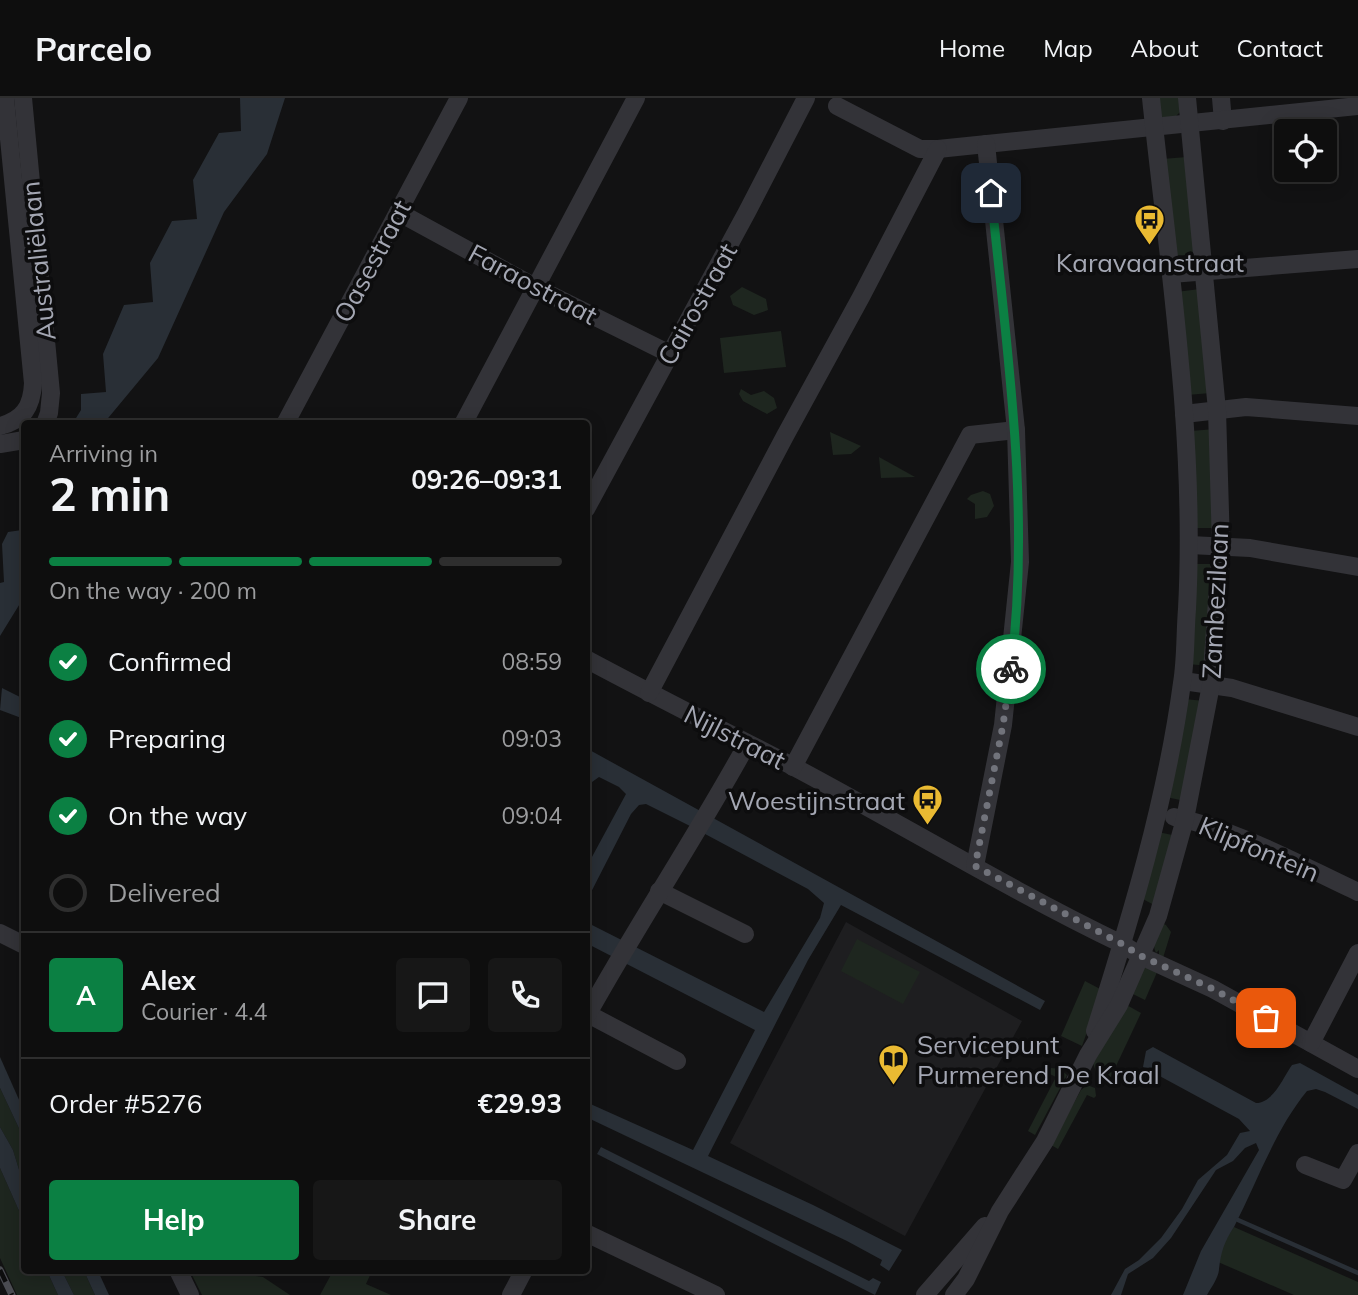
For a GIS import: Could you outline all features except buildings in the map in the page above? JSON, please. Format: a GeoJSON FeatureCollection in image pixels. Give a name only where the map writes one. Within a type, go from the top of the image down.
{"type":"FeatureCollection","features":[{"type":"Feature","properties":{"kind":"street","name":"Oasestraat"},"geometry":{"type":"LineString","coordinates":[[287,420],[459,98]]}},
{"type":"Feature","properties":{"kind":"street"},"geometry":{"type":"LineString","coordinates":[[465,420],[636,98]]}},
{"type":"Feature","properties":{"kind":"street","name":"Cairostraat"},"geometry":{"type":"LineString","coordinates":[[590,502],[806,98]]}},
{"type":"Feature","properties":{"kind":"street","name":"Zambezilaan"},"geometry":{"type":"LineString","coordinates":[[1087,1055],[1122,944],[1158,813],[1183,681],[1190,545],[1188,461],[1151,98]]}},
{"type":"Feature","properties":{"kind":"street","name":"Zambezilaan"},"geometry":{"type":"LineString","coordinates":[[954,1295],[966,1279],[1000,1211],[1045,1140],[1087,1055],[1119,1005],[1158,916],[1185,819],[1211,685],[1221,546],[1217,410],[1187,98]]}},
{"type":"Feature","properties":{"kind":"street"},"geometry":{"type":"LineString","coordinates":[[1221,98],[1223,121]]}},
{"type":"Feature","properties":{"kind":"street","name":"Australiëlaan"},"geometry":{"type":"LineString","coordinates":[[14,99],[37,338],[51,393],[49,420]]}},
{"type":"Feature","properties":{"kind":"street"},"geometry":{"type":"LineString","coordinates":[[837,106],[920,149],[938,149],[1358,106]]}},
{"type":"Feature","properties":{"kind":"street"},"geometry":{"type":"LineString","coordinates":[[975,866],[1003,725],[1020,562],[1016,430],[986,144]]}},
{"type":"Feature","properties":{"kind":"street"},"geometry":{"type":"LineString","coordinates":[[649,693],[938,149]]}},
{"type":"Feature","properties":{"kind":"street","name":"Faraostraat"},"geometry":{"type":"LineString","coordinates":[[398,212],[537,288],[670,354]]}},
{"type":"Feature","properties":{"kind":"street"},"geometry":{"type":"LineString","coordinates":[[1171,274],[1358,259]]}},
{"type":"Feature","properties":{"kind":"street","name":"Australiëlaan"},"geometry":{"type":"LineString","coordinates":[[27,409],[33,395],[37,338]]}},
{"type":"Feature","properties":{"kind":"street"},"geometry":{"type":"LineString","coordinates":[[1184,414],[1246,407],[1358,416]]}},
{"type":"Feature","properties":{"kind":"street"},"geometry":{"type":"LineString","coordinates":[[0,426],[20,417],[27,409],[46,420]]}},
{"type":"Feature","properties":{"kind":"street"},"geometry":{"type":"LineString","coordinates":[[793,767],[970,435],[1016,430]]}},
{"type":"Feature","properties":{"kind":"street"},"geometry":{"type":"LineString","coordinates":[[0,444],[21,440]]}},
{"type":"Feature","properties":{"kind":"street"},"geometry":{"type":"LineString","coordinates":[[1190,545],[1250,548],[1358,567]]}},
{"type":"Feature","properties":{"kind":"street","name":"Nijlstraat"},"geometry":{"type":"LineString","coordinates":[[590,661],[793,767],[1141,956],[1213,989],[1358,1069]]}},
{"type":"Feature","properties":{"kind":"street"},"geometry":{"type":"LineString","coordinates":[[1183,681],[1232,688],[1358,727]]}},
{"type":"Feature","properties":{"kind":"street"},"geometry":{"type":"LineString","coordinates":[[590,1010],[631,937],[711,810],[747,744]]}},
{"type":"Feature","properties":{"kind":"street","name":"Klipfontein"},"geometry":{"type":"LineString","coordinates":[[1158,813],[1185,819],[1265,849],[1358,892]]}},
{"type":"Feature","properties":{"kind":"street"},"geometry":{"type":"LineString","coordinates":[[659,891],[745,934]]}},
{"type":"Feature","properties":{"kind":"street"},"geometry":{"type":"LineString","coordinates":[[0,933],[21,944]]}},
{"type":"Feature","properties":{"kind":"street"},"geometry":{"type":"LineString","coordinates":[[1311,1044],[1358,953]]}},
{"type":"Feature","properties":{"kind":"street"},"geometry":{"type":"LineString","coordinates":[[590,1017],[677,1061]]}},
{"type":"Feature","properties":{"kind":"street"},"geometry":{"type":"LineString","coordinates":[[1305,1164],[1351,1184],[1358,1153]]}},
{"type":"Feature","properties":{"kind":"street","name":"Zambezilaan"},"geometry":{"type":"LineString","coordinates":[[933,1293],[1000,1211]]}},
{"type":"Feature","properties":{"kind":"street"},"geometry":{"type":"LineString","coordinates":[[590,1235],[708,1293]]}},
{"type":"Feature","properties":{"kind":"street"},"geometry":{"type":"LineString","coordinates":[[180,1274],[190,1295]]}},
{"type":"Feature","properties":{"kind":"street"},"geometry":{"type":"LineString","coordinates":[[511,1295],[522,1274]]}},
{"type":"Feature","properties":{"kind":"shaded area"},"geometry":{"type":"Polygon","coordinates":[[[240,98],[285,98],[267,154],[224,212],[158,358],[106,420],[75,420],[81,410],[81,394],[106,392],[103,354],[124,305],[153,302],[150,263],[172,221],[197,219],[193,180],[219,133],[241,131],[240,98]]]}},
{"type":"Feature","properties":{"kind":"shaded area"},"geometry":{"type":"Polygon","coordinates":[[[1156,98],[1181,98],[1180,112],[1175,117],[1163,118],[1156,98]]]}},
{"type":"Feature","properties":{"kind":"shaded area"},"geometry":{"type":"Polygon","coordinates":[[[1187,157],[1197,254],[1173,256],[1162,159],[1187,157]]]}},
{"type":"Feature","properties":{"kind":"shaded area"},"geometry":{"type":"Polygon","coordinates":[[[742,287],[766,299],[768,310],[754,315],[733,305],[730,296],[742,287]]]}},
{"type":"Feature","properties":{"kind":"shaded area"},"geometry":{"type":"Polygon","coordinates":[[[1200,289],[1211,393],[1187,395],[1176,292],[1200,289]]]}},
{"type":"Feature","properties":{"kind":"shaded area"},"geometry":{"type":"Polygon","coordinates":[[[781,331],[786,367],[724,373],[720,338],[781,331]]]}},
{"type":"Feature","properties":{"kind":"shaded area"},"geometry":{"type":"Polygon","coordinates":[[[741,389],[751,395],[764,391],[774,398],[777,408],[767,414],[743,401],[739,394],[741,389]]]}},
{"type":"Feature","properties":{"kind":"shaded area"},"geometry":{"type":"Polygon","coordinates":[[[1215,429],[1217,528],[1195,528],[1191,431],[1215,429]]]}},
{"type":"Feature","properties":{"kind":"shaded area"},"geometry":{"type":"Polygon","coordinates":[[[830,432],[861,446],[851,454],[833,455],[830,432]]]}},
{"type":"Feature","properties":{"kind":"shaded area"},"geometry":{"type":"Polygon","coordinates":[[[879,457],[915,477],[881,478],[879,457]]]}},
{"type":"Feature","properties":{"kind":"shaded area"},"geometry":{"type":"Polygon","coordinates":[[[983,491],[990,494],[994,506],[987,517],[975,519],[975,504],[967,499],[983,491]]]}},
{"type":"Feature","properties":{"kind":"shaded area"},"geometry":{"type":"Polygon","coordinates":[[[21,530],[21,602],[0,636],[0,583],[4,582],[2,544],[8,532],[21,530]]]}},
{"type":"Feature","properties":{"kind":"shaded area"},"geometry":{"type":"Polygon","coordinates":[[[1195,564],[1217,564],[1209,666],[1188,664],[1195,564]]]}},
{"type":"Feature","properties":{"kind":"shaded area"},"geometry":{"type":"Polygon","coordinates":[[[2,688],[21,698],[21,718],[0,710],[2,688]]]}},
{"type":"Feature","properties":{"kind":"shaded area"},"geometry":{"type":"Polygon","coordinates":[[[1184,699],[1205,701],[1185,801],[1166,797],[1184,699]]]}},
{"type":"Feature","properties":{"kind":"shaded area"},"geometry":{"type":"Polygon","coordinates":[[[590,750],[1045,1001],[1040,1010],[841,905],[808,960],[708,1156],[902,1250],[889,1271],[880,1265],[882,1260],[847,1241],[590,1119],[590,1104],[693,1150],[755,1030],[590,945],[590,924],[764,1012],[820,918],[824,903],[808,889],[646,804],[639,805],[631,814],[590,894],[590,861],[626,794],[619,787],[599,777],[590,785],[590,750]]]}},
{"type":"Feature","properties":{"kind":"shaded area"},"geometry":{"type":"Polygon","coordinates":[[[1158,832],[1177,836],[1156,906],[1139,897],[1158,832]]]}},
{"type":"Feature","properties":{"kind":"shaded area"},"geometry":{"type":"Polygon","coordinates":[[[846,922],[1022,1021],[905,1236],[730,1143],[846,922]]]}},
{"type":"Feature","properties":{"kind":"shaded area"},"geometry":{"type":"Polygon","coordinates":[[[1160,922],[1171,932],[1163,958],[1159,956],[1159,950],[1156,953],[1154,945],[1160,922]]]}},
{"type":"Feature","properties":{"kind":"shaded area"},"geometry":{"type":"Polygon","coordinates":[[[857,939],[920,972],[903,1004],[841,971],[857,939]]]}},
{"type":"Feature","properties":{"kind":"shaded area"},"geometry":{"type":"Polygon","coordinates":[[[1147,967],[1158,970],[1145,1000],[1129,992],[1147,967]]]}},
{"type":"Feature","properties":{"kind":"shaded area"},"geometry":{"type":"Polygon","coordinates":[[[1085,981],[1102,990],[1082,1046],[1061,1036],[1085,981]]]}},
{"type":"Feature","properties":{"kind":"shaded area"},"geometry":{"type":"Polygon","coordinates":[[[1123,1003],[1141,1013],[1109,1081],[1097,1075],[1093,1063],[1123,1003]]]}},
{"type":"Feature","properties":{"kind":"shaded area"},"geometry":{"type":"Polygon","coordinates":[[[1153,1047],[1256,1103],[1268,1099],[1292,1065],[1300,1063],[1358,1095],[1358,1109],[1325,1092],[1316,1089],[1307,1091],[1285,1122],[1225,1242],[1218,1275],[1207,1295],[1183,1295],[1201,1251],[1259,1150],[1256,1143],[1216,1170],[1171,1238],[1153,1258],[1128,1274],[1121,1295],[1111,1295],[1125,1269],[1139,1260],[1161,1238],[1182,1209],[1198,1180],[1227,1155],[1240,1133],[1250,1131],[1239,1119],[1143,1067],[1146,1051],[1153,1047]]]}},
{"type":"Feature","properties":{"kind":"shaded area"},"geometry":{"type":"Polygon","coordinates":[[[0,1057],[21,1104],[21,1133],[0,1088],[0,1057]]]}},
{"type":"Feature","properties":{"kind":"shaded area"},"geometry":{"type":"Polygon","coordinates":[[[1051,1068],[1060,1069],[1067,1075],[1035,1135],[1028,1131],[1056,1077],[1048,1073],[1051,1068]]]}},
{"type":"Feature","properties":{"kind":"shaded area"},"geometry":{"type":"Polygon","coordinates":[[[1087,1085],[1095,1088],[1096,1096],[1094,1098],[1087,1095],[1058,1149],[1051,1145],[1081,1090],[1087,1085]]]}},
{"type":"Feature","properties":{"kind":"shaded area"},"geometry":{"type":"Polygon","coordinates":[[[0,1088],[21,1133],[21,1176],[13,1150],[0,1127],[0,1088]]]}},
{"type":"Feature","properties":{"kind":"shaded area"},"geometry":{"type":"Polygon","coordinates":[[[0,1127],[13,1150],[21,1176],[21,1215],[0,1168],[0,1127]]]}},
{"type":"Feature","properties":{"kind":"shaded area"},"geometry":{"type":"Polygon","coordinates":[[[601,1147],[869,1281],[873,1278],[881,1282],[875,1295],[597,1154],[601,1147]]]}},
{"type":"Feature","properties":{"kind":"shaded area"},"geometry":{"type":"Polygon","coordinates":[[[0,1168],[21,1215],[21,1274],[48,1274],[58,1295],[17,1295],[0,1258],[0,1168]]]}},
{"type":"Feature","properties":{"kind":"shaded area"},"geometry":{"type":"Polygon","coordinates":[[[1234,1227],[1358,1282],[1358,1295],[1294,1295],[1218,1262],[1224,1242],[1234,1227]]]}},
{"type":"Feature","properties":{"kind":"shaded area"},"geometry":{"type":"Polygon","coordinates":[[[48,1274],[64,1274],[74,1295],[58,1295],[48,1274]]]}},
{"type":"Feature","properties":{"kind":"shaded area"},"geometry":{"type":"Polygon","coordinates":[[[64,1274],[85,1274],[95,1295],[74,1295],[64,1274]]]}},
{"type":"Feature","properties":{"kind":"shaded area"},"geometry":{"type":"Polygon","coordinates":[[[85,1274],[99,1274],[109,1295],[95,1295],[85,1274]]]}},
{"type":"Feature","properties":{"kind":"shaded area"},"geometry":{"type":"Polygon","coordinates":[[[192,1274],[263,1277],[290,1295],[202,1295],[192,1274]]]}},
{"type":"Feature","properties":{"kind":"shaded area"},"geometry":{"type":"Polygon","coordinates":[[[331,1274],[371,1274],[366,1284],[391,1295],[320,1295],[331,1274]]]}},
{"type":"Feature","properties":{"kind":"waterway"},"geometry":{"type":"LineString","coordinates":[[1238,1220],[1358,1273]]}},
{"type":"Feature","properties":{"kind":"railway"},"geometry":{"type":"LineString","coordinates":[[0,1270],[12,1295]]}},
{"type":"Feature","properties":{"kind":"way so far"},"geometry":{"type":"LineString","coordinates":[[1011,669],[1003,725],[975,866],[1141,956],[1213,989],[1266,1018]]}},
{"type":"Feature","properties":{"kind":"place","name":"Karavaanstraat"},"geometry":{"type":"Point","coordinates":[1150,246]}},
{"type":"Feature","properties":{"kind":"place","name":"Woestijnstraat"},"geometry":{"type":"Point","coordinates":[928,827]}},
{"type":"Feature","properties":{"kind":"place","name":"Servicepunt Purmerend De Kraal"},"geometry":{"type":"Point","coordinates":[894,1086]}},
{"type":"Feature","properties":{"kind":"route"},"geometry":{"type":"LineString","coordinates":[[991,193],[1016,430],[1020,562],[1011,669]]}}]}
